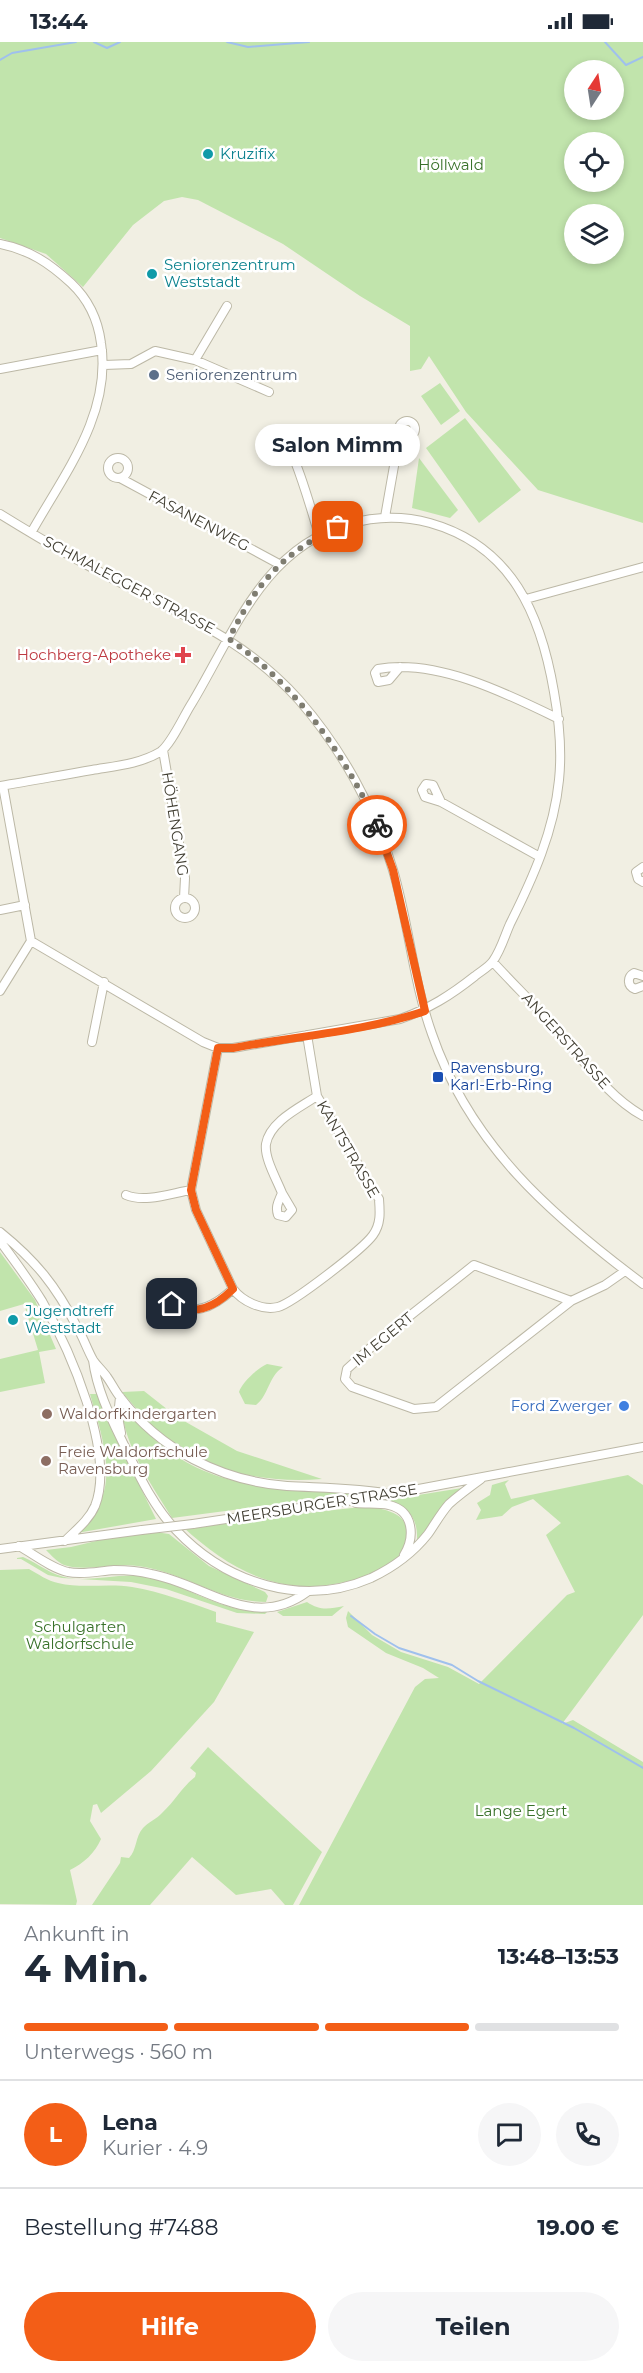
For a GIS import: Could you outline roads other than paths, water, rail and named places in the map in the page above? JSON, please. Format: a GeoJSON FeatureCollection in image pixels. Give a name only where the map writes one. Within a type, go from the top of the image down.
{"type":"FeatureCollection","features":[{"type":"Feature","properties":{"kind":"street"},"geometry":{"type":"LineString","coordinates":[[0,244],[32,253],[47,262],[79,291],[99,329],[104,365],[101,389],[88,430],[31,533]]}},
{"type":"Feature","properties":{"kind":"street"},"geometry":{"type":"LineString","coordinates":[[195,360],[227,306]]}},
{"type":"Feature","properties":{"kind":"street"},"geometry":{"type":"LineString","coordinates":[[0,369],[102,350]]}},
{"type":"Feature","properties":{"kind":"street"},"geometry":{"type":"LineString","coordinates":[[104,365],[131,364],[155,351],[195,360],[269,392]]}},
{"type":"Feature","properties":{"kind":"street"},"geometry":{"type":"LineString","coordinates":[[385,517],[400,432]]}},
{"type":"Feature","properties":{"kind":"street"},"geometry":{"type":"LineString","coordinates":[[295,461],[319,535]]}},
{"type":"Feature","properties":{"kind":"street","name":"FASANENWEG"},"geometry":{"type":"LineString","coordinates":[[120,478],[279,564]]}},
{"type":"Feature","properties":{"kind":"street","name":"SCHMALEGGER STRASSE"},"geometry":{"type":"LineString","coordinates":[[0,514],[126,586],[229,639],[251,654],[299,701],[343,761],[380,831],[393,870],[425,1011],[447,1071],[469,1112],[497,1154],[533,1192],[643,1284]]}},
{"type":"Feature","properties":{"kind":"street"},"geometry":{"type":"LineString","coordinates":[[0,991],[31,941],[2,786],[141,761],[163,750],[258,589],[293,551],[319,535],[353,522],[385,517],[431,524],[471,540],[495,559],[526,599],[537,621],[545,648],[559,720],[559,779],[540,857],[493,962],[448,998],[425,1011],[400,1019],[233,1048],[218,1048],[203,1042],[31,941]]}},
{"type":"Feature","properties":{"kind":"street"},"geometry":{"type":"LineString","coordinates":[[526,599],[643,567]]}},
{"type":"Feature","properties":{"kind":"street"},"geometry":{"type":"LineString","coordinates":[[400,667],[428,670],[478,683],[517,698],[559,720]]}},
{"type":"Feature","properties":{"kind":"street","name":"HÖHENGANG"},"geometry":{"type":"LineString","coordinates":[[163,750],[185,878],[184,898]]}},
{"type":"Feature","properties":{"kind":"street"},"geometry":{"type":"LineString","coordinates":[[441,802],[540,857]]}},
{"type":"Feature","properties":{"kind":"street"},"geometry":{"type":"LineString","coordinates":[[643,867],[638,869],[636,875],[643,882]]}},
{"type":"Feature","properties":{"kind":"street"},"geometry":{"type":"LineString","coordinates":[[0,910],[25,905]]}},
{"type":"Feature","properties":{"kind":"street","name":"ANGERSTRASSE"},"geometry":{"type":"LineString","coordinates":[[493,962],[550,1022],[597,1078],[632,1110],[643,1116]]}},
{"type":"Feature","properties":{"kind":"street"},"geometry":{"type":"LineString","coordinates":[[643,976],[634,973],[628,982],[630,987],[635,989],[643,986]]}},
{"type":"Feature","properties":{"kind":"street"},"geometry":{"type":"LineString","coordinates":[[92,1042],[104,982]]}},
{"type":"Feature","properties":{"kind":"street","name":"KANTSTRASSE"},"geometry":{"type":"LineString","coordinates":[[191,1190],[201,1220],[233,1289],[241,1298],[256,1306],[274,1308],[285,1304],[363,1245],[374,1234],[381,1214],[379,1199],[317,1096],[307,1035]]}},
{"type":"Feature","properties":{"kind":"street"},"geometry":{"type":"LineString","coordinates":[[126,1195],[134,1198],[191,1190],[218,1048]]}},
{"type":"Feature","properties":{"kind":"street"},"geometry":{"type":"LineString","coordinates":[[282,1193],[266,1145],[270,1133],[282,1120],[317,1096]]}},
{"type":"Feature","properties":{"kind":"street"},"geometry":{"type":"LineString","coordinates":[[0,1232],[29,1255],[44,1273],[66,1305],[93,1360],[120,1397],[161,1439],[206,1467],[255,1481],[286,1486],[362,1489],[392,1494]]}},
{"type":"Feature","properties":{"kind":"street"},"geometry":{"type":"LineString","coordinates":[[0,1240],[41,1300],[58,1333],[78,1378],[98,1449],[100,1479],[94,1508],[86,1520],[65,1541]]}},
{"type":"Feature","properties":{"kind":"street","name":"IM EGERT"},"geometry":{"type":"LineString","coordinates":[[571,1301],[474,1266],[378,1341],[347,1369],[345,1379],[352,1387],[414,1409],[435,1407],[571,1301],[605,1285],[626,1271]]}},
{"type":"Feature","properties":{"kind":"street"},"geometry":{"type":"LineString","coordinates":[[167,1298],[178,1307],[206,1308],[217,1303],[233,1289]]}},
{"type":"Feature","properties":{"kind":"street"},"geometry":{"type":"LineString","coordinates":[[93,1360],[95,1373],[109,1413],[153,1500],[176,1530],[198,1549],[220,1564],[254,1581],[281,1589],[308,1592],[352,1585],[378,1574],[415,1549],[447,1506],[481,1479]]}},
{"type":"Feature","properties":{"kind":"street"},"geometry":{"type":"LineString","coordinates":[[120,1397],[118,1417],[123,1443]]}},
{"type":"Feature","properties":{"kind":"street","name":"MEERSBURGER STRASSE"},"geometry":{"type":"LineString","coordinates":[[0,1549],[193,1524],[392,1494],[643,1447]]}},
{"type":"Feature","properties":{"kind":"street"},"geometry":{"type":"LineString","coordinates":[[338,1502],[390,1505],[399,1510],[410,1524],[412,1532],[410,1545],[402,1558]]}},
{"type":"Feature","properties":{"kind":"street"},"geometry":{"type":"LineString","coordinates":[[19,1546],[52,1565],[70,1572],[80,1574],[115,1570],[151,1574],[170,1579],[225,1602],[248,1607],[281,1605],[295,1601],[308,1592]]}},
{"type":"Feature","properties":{"kind":"waterway"},"geometry":{"type":"LineString","coordinates":[[0,60],[12,53],[76,42]]}},
{"type":"Feature","properties":{"kind":"waterway"},"geometry":{"type":"LineString","coordinates":[[94,42],[107,48],[120,42]]}},
{"type":"Feature","properties":{"kind":"waterway"},"geometry":{"type":"LineString","coordinates":[[227,42],[248,47],[309,42]]}},
{"type":"Feature","properties":{"kind":"waterway"},"geometry":{"type":"LineString","coordinates":[[605,42],[626,65],[643,57]]}},
{"type":"Feature","properties":{"kind":"waterway"},"geometry":{"type":"LineString","coordinates":[[351,1616],[399,1648],[452,1665],[478,1681],[574,1728],[643,1768]]}},
{"type":"Feature","properties":{"kind":"place","name":"Kruzifix"},"geometry":{"type":"Point","coordinates":[208,154]}},
{"type":"Feature","properties":{"kind":"place","name":"Seniorenzentrum Weststadt"},"geometry":{"type":"Point","coordinates":[152,274]}},
{"type":"Feature","properties":{"kind":"place","name":"Seniorenzentrum"},"geometry":{"type":"Point","coordinates":[154,375]}},
{"type":"Feature","properties":{"kind":"place","name":"Salon Mimm"},"geometry":{"type":"Point","coordinates":[338,527]}},
{"type":"Feature","properties":{"kind":"place","name":"Hochberg-Apotheke"},"geometry":{"type":"Point","coordinates":[183,655]}},
{"type":"Feature","properties":{"kind":"place","name":"Ravensburg, Karl-Erb-Ring"},"geometry":{"type":"Point","coordinates":[438,1077]}},
{"type":"Feature","properties":{"kind":"place","name":"Jugendtreff Weststadt"},"geometry":{"type":"Point","coordinates":[13,1320]}},
{"type":"Feature","properties":{"kind":"place","name":"Ford Zwerger"},"geometry":{"type":"Point","coordinates":[624,1406]}},
{"type":"Feature","properties":{"kind":"place","name":"Waldorfkindergarten"},"geometry":{"type":"Point","coordinates":[47,1414]}},
{"type":"Feature","properties":{"kind":"place","name":"Freie Waldorfschule Ravensburg"},"geometry":{"type":"Point","coordinates":[46,1461]}},
{"type":"Feature","properties":{"kind":"park label","name":"Höllwald"},"geometry":{"type":"Point","coordinates":[451,165]}},
{"type":"Feature","properties":{"kind":"park label","name":"Schulgarten Waldorfschule"},"geometry":{"type":"Point","coordinates":[80,1636]}},
{"type":"Feature","properties":{"kind":"park label","name":"Lange Egert"},"geometry":{"type":"Point","coordinates":[521,1811]}}]}
